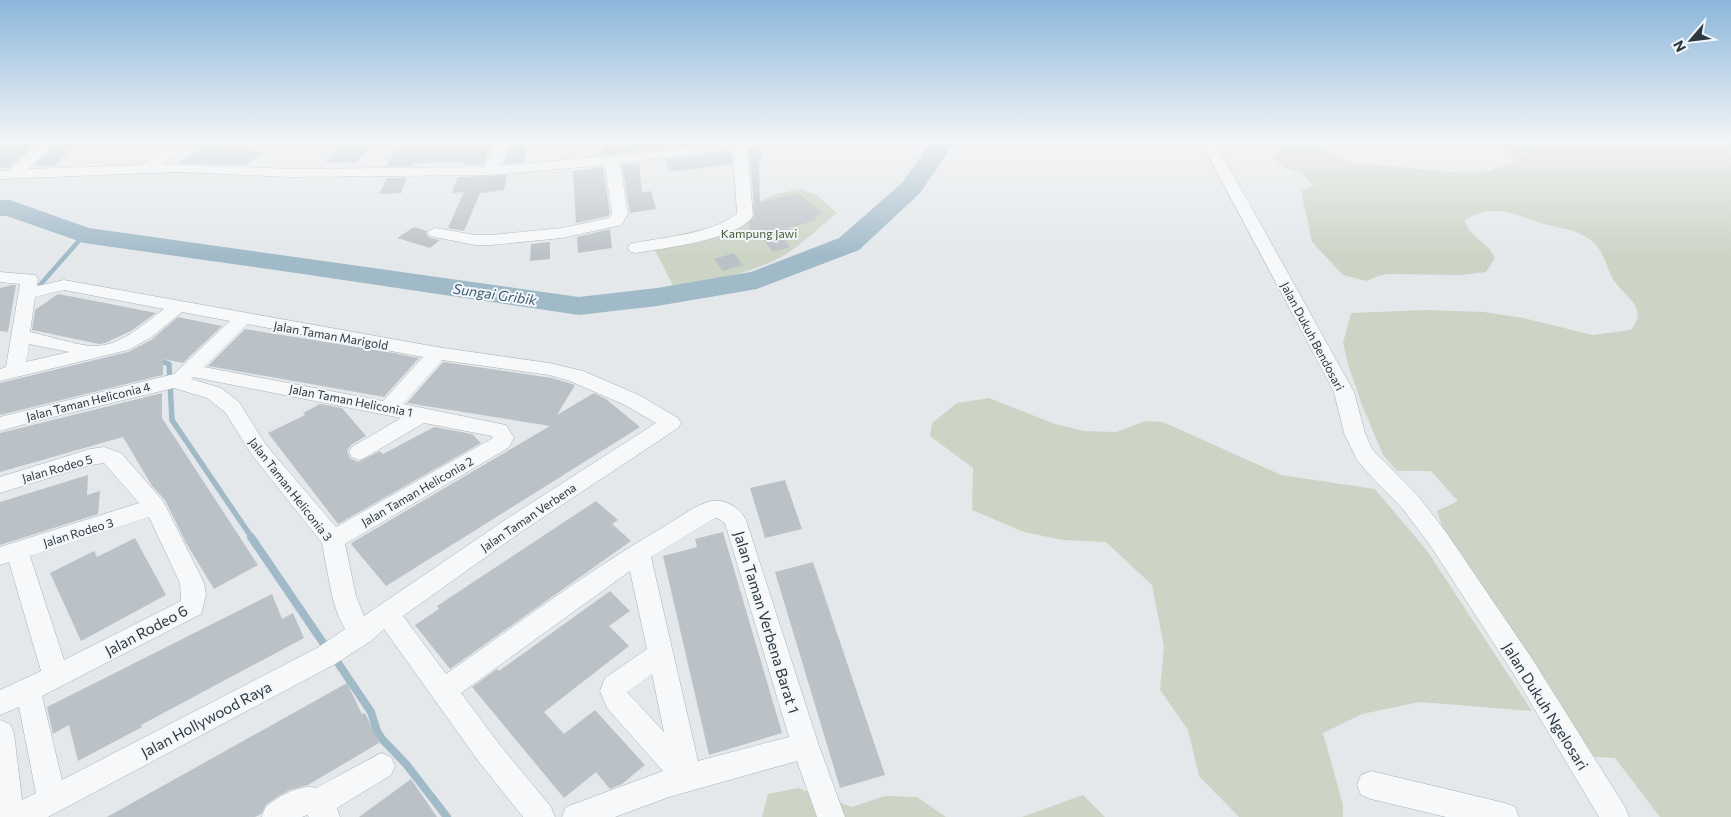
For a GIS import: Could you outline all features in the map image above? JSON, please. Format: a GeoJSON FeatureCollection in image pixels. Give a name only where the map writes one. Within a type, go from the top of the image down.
{"type":"FeatureCollection","features":[{"type":"Feature","properties":{"kind":"street"},"geometry":{"type":"LineString","coordinates":[[436,233],[475,240],[491,240],[562,233],[615,222],[620,214],[615,180]]}},
{"type":"Feature","properties":{"kind":"street"},"geometry":{"type":"LineString","coordinates":[[636,248],[696,237],[731,226],[745,216],[744,180]]}},
{"type":"Feature","properties":{"kind":"street","name":"Jalan Dukuh Bendosari"},"geometry":{"type":"LineString","coordinates":[[1229,180],[1344,392],[1352,428],[1360,446],[1371,464],[1410,502],[1425,521],[1476,595]]}},
{"type":"Feature","properties":{"kind":"street"},"geometry":{"type":"LineString","coordinates":[[0,277],[29,279],[36,292],[26,337],[8,373]]}},
{"type":"Feature","properties":{"kind":"street","name":"Jalan Taman Marigold"},"geometry":{"type":"LineString","coordinates":[[36,292],[64,285],[242,319],[437,353],[549,369],[576,376],[632,400],[671,423]]}},
{"type":"Feature","properties":{"kind":"street"},"geometry":{"type":"LineString","coordinates":[[8,373],[93,350],[121,346],[144,334],[177,307]]}},
{"type":"Feature","properties":{"kind":"street"},"geometry":{"type":"LineString","coordinates":[[176,379],[242,319]]}},
{"type":"Feature","properties":{"kind":"street"},"geometry":{"type":"LineString","coordinates":[[26,337],[93,350]]}},
{"type":"Feature","properties":{"kind":"street"},"geometry":{"type":"LineString","coordinates":[[389,408],[437,353]]}},
{"type":"Feature","properties":{"kind":"street","name":"Jalan Taman Heliconia 1"},"geometry":{"type":"LineString","coordinates":[[176,379],[423,414],[498,430],[504,438],[501,442]]}},
{"type":"Feature","properties":{"kind":"street","name":"Jalan Taman Heliconia 4"},"geometry":{"type":"LineString","coordinates":[[0,424],[176,379]]}},
{"type":"Feature","properties":{"kind":"street","name":"Jalan Taman Heliconia 3"},"geometry":{"type":"LineString","coordinates":[[176,379],[214,393],[232,407],[259,450],[333,540],[344,596],[350,615],[362,632]]}},
{"type":"Feature","properties":{"kind":"street"},"geometry":{"type":"LineString","coordinates":[[359,452],[423,414]]}},
{"type":"Feature","properties":{"kind":"street","name":"Jalan Taman Verbena"},"geometry":{"type":"LineString","coordinates":[[388,615],[513,526],[671,423]]}},
{"type":"Feature","properties":{"kind":"street","name":"Jalan Taman Heliconia 2"},"geometry":{"type":"LineString","coordinates":[[333,540],[501,442]]}},
{"type":"Feature","properties":{"kind":"street","name":"Jalan Rodeo 5"},"geometry":{"type":"LineString","coordinates":[[0,485],[90,458],[104,455],[114,458]]}},
{"type":"Feature","properties":{"kind":"street","name":"Jalan Rodeo 6"},"geometry":{"type":"LineString","coordinates":[[0,703],[56,677],[192,607],[194,595],[192,583],[155,507],[114,458]]}},
{"type":"Feature","properties":{"kind":"street","name":"Jalan Rodeo 3"},"geometry":{"type":"LineString","coordinates":[[8,553],[155,507]]}},
{"type":"Feature","properties":{"kind":"street","name":"Jalan Taman Verbena Barat 1"},"geometry":{"type":"LineString","coordinates":[[444,690],[638,552],[711,510],[721,510],[729,513],[735,520],[805,746],[831,817]]}},
{"type":"Feature","properties":{"kind":"street"},"geometry":{"type":"LineString","coordinates":[[638,552],[688,778]]}},
{"type":"Feature","properties":{"kind":"street"},"geometry":{"type":"LineString","coordinates":[[8,553],[56,677]]}},
{"type":"Feature","properties":{"kind":"street","name":"Jalan Dukuh Ngelosari"},"geometry":{"type":"LineString","coordinates":[[1476,595],[1545,702],[1614,817]]}},
{"type":"Feature","properties":{"kind":"street"},"geometry":{"type":"LineString","coordinates":[[388,615],[489,753],[541,817]]}},
{"type":"Feature","properties":{"kind":"street","name":"Jalan Hollywood Raya"},"geometry":{"type":"LineString","coordinates":[[19,817],[332,652],[388,615]]}},
{"type":"Feature","properties":{"kind":"street"},"geometry":{"type":"LineString","coordinates":[[661,653],[614,686],[613,691],[616,699],[688,778]]}},
{"type":"Feature","properties":{"kind":"street"},"geometry":{"type":"LineString","coordinates":[[28,690],[52,799]]}},
{"type":"Feature","properties":{"kind":"street"},"geometry":{"type":"LineString","coordinates":[[0,733],[10,817]]}},
{"type":"Feature","properties":{"kind":"street"},"geometry":{"type":"LineString","coordinates":[[576,817],[688,778],[805,746]]}},
{"type":"Feature","properties":{"kind":"street"},"geometry":{"type":"LineString","coordinates":[[276,817],[314,808],[381,766]]}},
{"type":"Feature","properties":{"kind":"street"},"geometry":{"type":"LineString","coordinates":[[1371,785],[1505,817]]}},
{"type":"Feature","properties":{"kind":"green space"},"geometry":{"type":"Polygon","coordinates":[[[1309,180],[1731,180],[1731,817],[1660,817],[1615,758],[1591,757],[1443,529],[1437,511],[1458,501],[1431,471],[1397,471],[1383,455],[1362,405],[1343,343],[1351,313],[1426,310],[1484,312],[1523,318],[1593,335],[1631,330],[1638,316],[1635,306],[1614,281],[1598,248],[1589,239],[1572,231],[1506,212],[1486,212],[1476,214],[1465,220],[1470,231],[1492,252],[1495,258],[1486,272],[1462,275],[1388,274],[1366,281],[1343,275],[1312,242],[1301,191],[1314,186],[1309,180]]]}},
{"type":"Feature","properties":{"kind":"green space","name":"Kampung Jawi"},"geometry":{"type":"Polygon","coordinates":[[[801,189],[817,195],[837,213],[798,246],[766,264],[735,275],[702,282],[673,285],[650,241],[729,223],[739,210],[776,194],[801,189]]]}},
{"type":"Feature","properties":{"kind":"green space"},"geometry":{"type":"Polygon","coordinates":[[[989,398],[1055,424],[1084,431],[1116,432],[1146,421],[1163,422],[1281,475],[1375,489],[1428,552],[1532,711],[1420,702],[1362,714],[1323,733],[1343,805],[1343,817],[1239,817],[1199,776],[1188,730],[1160,690],[1164,647],[1152,585],[1106,542],[1063,540],[1024,532],[972,510],[973,468],[930,436],[932,423],[957,403],[989,398]]]}},
{"type":"Feature","properties":{"kind":"green space"},"geometry":{"type":"Polygon","coordinates":[[[798,788],[852,807],[885,796],[917,797],[946,817],[762,817],[768,794],[798,788]]]}},
{"type":"Feature","properties":{"kind":"green space"},"geometry":{"type":"Polygon","coordinates":[[[1083,795],[1105,817],[1022,817],[1083,795]]]}},
{"type":"Feature","properties":{"kind":"building"},"geometry":{"type":"Polygon","coordinates":[[[386,180],[406,180],[401,193],[379,194],[386,180]]]}},
{"type":"Feature","properties":{"kind":"building"},"geometry":{"type":"Polygon","coordinates":[[[457,180],[506,180],[504,190],[480,193],[464,231],[448,228],[464,192],[452,193],[457,180]]]}},
{"type":"Feature","properties":{"kind":"building"},"geometry":{"type":"Polygon","coordinates":[[[574,180],[605,180],[610,214],[576,223],[574,180]]]}},
{"type":"Feature","properties":{"kind":"building"},"geometry":{"type":"Polygon","coordinates":[[[625,180],[641,180],[642,193],[651,191],[656,209],[630,213],[625,180]]]}},
{"type":"Feature","properties":{"kind":"building"},"geometry":{"type":"Polygon","coordinates":[[[752,180],[760,180],[760,202],[799,193],[823,214],[813,217],[817,220],[788,228],[796,236],[784,239],[790,247],[773,252],[755,230],[750,231],[749,222],[755,216],[752,180]]]}},
{"type":"Feature","properties":{"kind":"building"},"geometry":{"type":"Polygon","coordinates":[[[414,227],[427,231],[426,234],[430,238],[440,240],[430,248],[397,238],[414,227]]]}},
{"type":"Feature","properties":{"kind":"building"},"geometry":{"type":"Polygon","coordinates":[[[610,229],[612,248],[578,253],[577,237],[610,229]]]}},
{"type":"Feature","properties":{"kind":"building"},"geometry":{"type":"Polygon","coordinates":[[[550,242],[550,259],[530,261],[531,244],[550,242]]]}},
{"type":"Feature","properties":{"kind":"building"},"geometry":{"type":"Polygon","coordinates":[[[734,253],[743,265],[723,271],[714,259],[734,253]]]}},
{"type":"Feature","properties":{"kind":"building"},"geometry":{"type":"Polygon","coordinates":[[[16,285],[8,332],[0,331],[0,288],[16,285]]]}},
{"type":"Feature","properties":{"kind":"building"},"geometry":{"type":"Polygon","coordinates":[[[58,294],[156,313],[131,331],[99,344],[32,330],[35,310],[58,294]]]}},
{"type":"Feature","properties":{"kind":"building"},"geometry":{"type":"Polygon","coordinates":[[[178,317],[222,326],[183,363],[163,359],[163,375],[0,415],[0,383],[128,352],[151,340],[178,317]]]}},
{"type":"Feature","properties":{"kind":"building"},"geometry":{"type":"Polygon","coordinates":[[[245,329],[419,358],[384,397],[208,366],[245,329]]]}},
{"type":"Feature","properties":{"kind":"building"},"geometry":{"type":"Polygon","coordinates":[[[443,362],[552,378],[569,383],[575,385],[557,415],[594,393],[606,399],[640,427],[386,586],[351,544],[353,542],[550,426],[407,403],[443,362]]]}},
{"type":"Feature","properties":{"kind":"building"},"geometry":{"type":"Polygon","coordinates":[[[162,393],[162,418],[258,565],[214,589],[186,543],[165,500],[152,486],[123,437],[0,472],[0,433],[162,393]]]}},
{"type":"Feature","properties":{"kind":"building"},"geometry":{"type":"Polygon","coordinates":[[[320,404],[342,408],[366,436],[351,445],[347,451],[350,458],[358,462],[380,451],[383,454],[434,427],[472,434],[481,443],[338,524],[268,433],[305,415],[303,413],[320,404]]]}},
{"type":"Feature","properties":{"kind":"building"},"geometry":{"type":"Polygon","coordinates":[[[88,475],[87,495],[100,491],[98,514],[0,545],[0,502],[88,475]]]}},
{"type":"Feature","properties":{"kind":"building"},"geometry":{"type":"Polygon","coordinates":[[[785,480],[802,529],[765,538],[750,488],[785,480]]]}},
{"type":"Feature","properties":{"kind":"building"},"geometry":{"type":"Polygon","coordinates":[[[596,501],[618,520],[612,524],[631,541],[450,669],[415,625],[439,609],[437,606],[596,501]]]}},
{"type":"Feature","properties":{"kind":"building"},"geometry":{"type":"Polygon","coordinates":[[[723,532],[782,733],[709,755],[663,556],[697,547],[695,539],[723,532]]]}},
{"type":"Feature","properties":{"kind":"building"},"geometry":{"type":"Polygon","coordinates":[[[135,538],[166,595],[81,641],[50,573],[94,551],[97,557],[135,538]]]}},
{"type":"Feature","properties":{"kind":"building"},"geometry":{"type":"Polygon","coordinates":[[[813,562],[885,775],[840,788],[775,572],[813,562]]]}},
{"type":"Feature","properties":{"kind":"building"},"geometry":{"type":"Polygon","coordinates":[[[610,591],[630,611],[609,626],[629,646],[544,712],[564,734],[595,710],[645,765],[622,784],[610,789],[596,772],[564,798],[472,687],[497,669],[499,671],[610,591]]]}},
{"type":"Feature","properties":{"kind":"building"},"geometry":{"type":"Polygon","coordinates":[[[272,594],[282,619],[293,613],[304,638],[141,725],[142,727],[78,761],[69,725],[53,734],[47,707],[272,594]]]}},
{"type":"Feature","properties":{"kind":"building"},"geometry":{"type":"Polygon","coordinates":[[[347,683],[362,714],[365,713],[379,743],[308,785],[290,790],[277,797],[266,805],[261,814],[255,817],[107,817],[347,683]]]}},
{"type":"Feature","properties":{"kind":"building"},"geometry":{"type":"Polygon","coordinates":[[[411,779],[437,817],[359,817],[411,779]]]}},
{"type":"Feature","properties":{"kind":"waterway","name":"Sungai Gribik"},"geometry":{"type":"LineString","coordinates":[[0,208],[10,208],[84,235],[579,306],[657,297],[757,280],[849,244],[911,188],[916,180]]}},
{"type":"Feature","properties":{"kind":"waterway"},"geometry":{"type":"LineString","coordinates":[[38,292],[40,285],[84,235]]}},
{"type":"Feature","properties":{"kind":"waterway"},"geometry":{"type":"LineString","coordinates":[[155,359],[169,364],[172,420],[252,538]]}},
{"type":"Feature","properties":{"kind":"waterway"},"geometry":{"type":"LineString","coordinates":[[251,537],[328,650]]}},
{"type":"Feature","properties":{"kind":"waterway"},"geometry":{"type":"LineString","coordinates":[[334,657],[371,712],[377,731],[382,739],[406,764],[447,817]]}}]}
